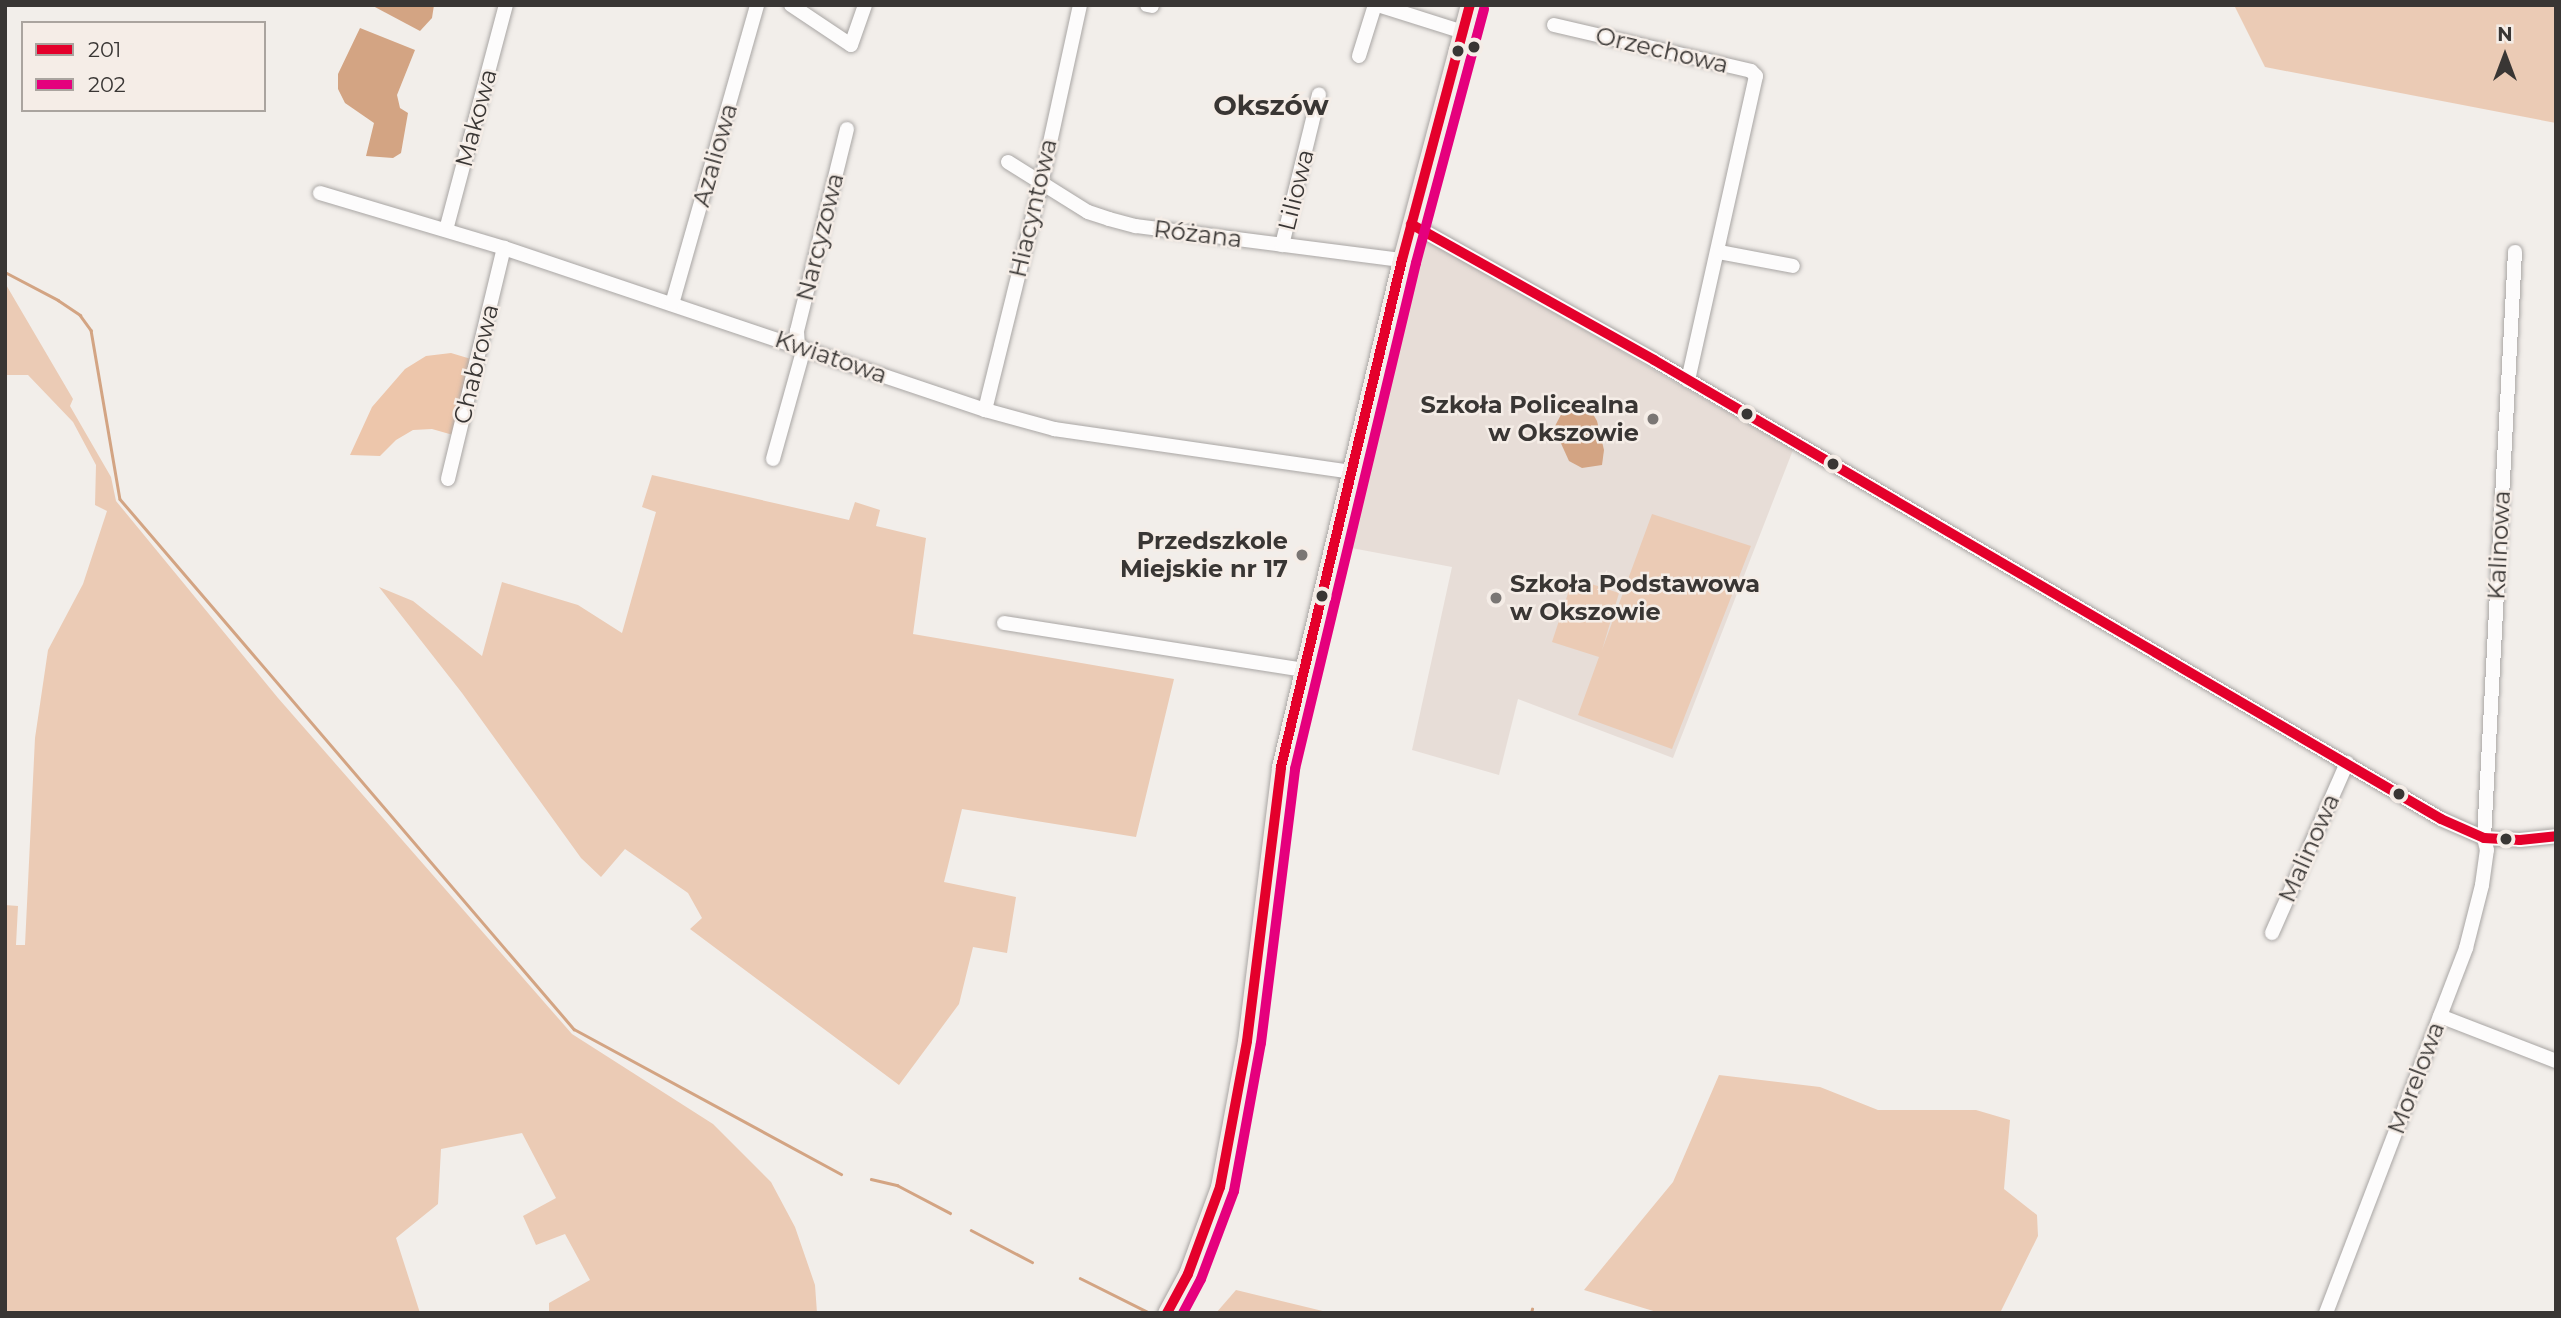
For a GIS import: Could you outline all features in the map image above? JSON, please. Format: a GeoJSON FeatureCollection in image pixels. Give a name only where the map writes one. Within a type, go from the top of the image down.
{"type":"FeatureCollection","features":[{"type":"Feature","properties":{"kind":"main road"},"geometry":{"type":"LineString","coordinates":[[1168,1312],[1188,1275],[1220,1187],[1247,1041],[1279,781],[1402,260],[1471,5]]}},
{"type":"Feature","properties":{"kind":"street","name":"Makowa"},"geometry":{"type":"LineString","coordinates":[[446,230],[506,5]]}},
{"type":"Feature","properties":{"kind":"street","name":"Azaliowa"},"geometry":{"type":"LineString","coordinates":[[672,304],[757,5]]}},
{"type":"Feature","properties":{"kind":"street"},"geometry":{"type":"LineString","coordinates":[[790,5],[851,45],[865,5]]}},
{"type":"Feature","properties":{"kind":"street","name":"Hiacyntowa"},"geometry":{"type":"LineString","coordinates":[[985,410],[1041,184],[1080,5]]}},
{"type":"Feature","properties":{"kind":"street"},"geometry":{"type":"LineString","coordinates":[[1359,56],[1377,5],[1463,32]]}},
{"type":"Feature","properties":{"kind":"street","name":"Orzechowa"},"geometry":{"type":"LineString","coordinates":[[1554,25],[1751,71],[1756,76],[1719,252],[1688,380]]}},
{"type":"Feature","properties":{"kind":"street","name":"Liliowa"},"geometry":{"type":"LineString","coordinates":[[1282,245],[1319,94]]}},
{"type":"Feature","properties":{"kind":"street","name":"Narcyzowa"},"geometry":{"type":"LineString","coordinates":[[773,459],[801,347],[797,331],[846,129]]}},
{"type":"Feature","properties":{"kind":"street","name":"Różana"},"geometry":{"type":"LineString","coordinates":[[1009,162],[1088,212],[1109,219],[1402,260]]}},
{"type":"Feature","properties":{"kind":"street","name":"Kwiatowa"},"geometry":{"type":"LineString","coordinates":[[320,193],[504,248],[985,410],[1054,429],[1353,472]]}},
{"type":"Feature","properties":{"kind":"street"},"geometry":{"type":"LineString","coordinates":[[1411,224],[1688,380],[2441,819],[2484,838],[2520,840],[2556,836]]}},
{"type":"Feature","properties":{"kind":"street","name":"Chabrowa"},"geometry":{"type":"LineString","coordinates":[[448,479],[504,248]]}},
{"type":"Feature","properties":{"kind":"street","name":"Kalinowa"},"geometry":{"type":"LineString","coordinates":[[2484,838],[2515,251]]}},
{"type":"Feature","properties":{"kind":"street"},"geometry":{"type":"LineString","coordinates":[[1719,252],[1793,266]]}},
{"type":"Feature","properties":{"kind":"street"},"geometry":{"type":"LineString","coordinates":[[1004,623],[1305,670]]}},
{"type":"Feature","properties":{"kind":"street","name":"Malinowa"},"geometry":{"type":"LineString","coordinates":[[2272,933],[2347,763]]}},
{"type":"Feature","properties":{"kind":"street","name":"Morelowa"},"geometry":{"type":"LineString","coordinates":[[2326,1313],[2466,947],[2482,885],[2487,850],[2484,838]]}},
{"type":"Feature","properties":{"kind":"street"},"geometry":{"type":"LineString","coordinates":[[2440,1016],[2556,1061]]}},
{"type":"Feature","properties":{"kind":"shaded area"},"geometry":{"type":"Polygon","coordinates":[[[434,5],[432,18],[420,31],[373,6],[434,5]]]}},
{"type":"Feature","properties":{"kind":"shaded area"},"geometry":{"type":"Polygon","coordinates":[[[2234,5],[2556,5],[2556,123],[2265,67],[2234,5]]]}},
{"type":"Feature","properties":{"kind":"shaded area"},"geometry":{"type":"Polygon","coordinates":[[[360,28],[415,50],[397,95],[400,108],[408,113],[401,153],[393,158],[366,156],[374,123],[345,103],[338,89],[338,74],[360,28]]]}},
{"type":"Feature","properties":{"kind":"shaded area"},"geometry":{"type":"Polygon","coordinates":[[[1415,233],[1793,450],[1673,758],[1518,699],[1499,775],[1412,750],[1452,567],[1341,546],[1415,233]]]}},
{"type":"Feature","properties":{"kind":"shaded area"},"geometry":{"type":"Polygon","coordinates":[[[5,283],[73,399],[70,406],[111,477],[116,501],[278,698],[572,1034],[713,1124],[771,1182],[795,1227],[815,1285],[817,1313],[549,1313],[549,1303],[590,1280],[565,1234],[536,1245],[523,1216],[556,1198],[522,1133],[441,1149],[438,1204],[396,1238],[420,1313],[5,1313],[5,905],[18,906],[16,945],[25,945],[35,738],[48,650],[83,584],[107,511],[95,505],[96,465],[73,422],[28,375],[5,375],[5,283]]]}},
{"type":"Feature","properties":{"kind":"shaded area"},"geometry":{"type":"Polygon","coordinates":[[[451,353],[471,359],[453,435],[432,429],[413,430],[396,440],[380,456],[350,455],[372,407],[405,369],[426,356],[451,353]]]}},
{"type":"Feature","properties":{"kind":"shaded area"},"geometry":{"type":"Polygon","coordinates":[[[1566,405],[1589,407],[1597,421],[1604,450],[1602,465],[1582,468],[1569,461],[1554,428],[1566,405]]]}},
{"type":"Feature","properties":{"kind":"shaded area"},"geometry":{"type":"Polygon","coordinates":[[[652,475],[849,520],[855,502],[880,510],[876,526],[926,538],[913,634],[1174,679],[1136,837],[962,809],[944,882],[1016,897],[1007,953],[973,947],[959,1004],[899,1085],[690,929],[702,918],[688,893],[625,849],[601,877],[581,858],[462,693],[379,587],[413,601],[482,656],[502,582],[578,605],[622,633],[656,512],[642,507],[652,475]]]}},
{"type":"Feature","properties":{"kind":"shaded area"},"geometry":{"type":"Polygon","coordinates":[[[1652,514],[1751,546],[1672,749],[1578,715],[1599,657],[1552,642],[1573,578],[1619,593],[1602,650],[1652,514]]]}},
{"type":"Feature","properties":{"kind":"shaded area"},"geometry":{"type":"Polygon","coordinates":[[[1719,1075],[1820,1087],[1878,1110],[1976,1110],[2010,1120],[2004,1189],[2037,1215],[2038,1236],[2000,1313],[1660,1313],[1584,1290],[1673,1182],[1719,1075]]]}},
{"type":"Feature","properties":{"kind":"shaded area"},"geometry":{"type":"Polygon","coordinates":[[[1236,1290],[1331,1313],[1216,1313],[1236,1290]]]}},
{"type":"Feature","properties":{"kind":"waterway"},"geometry":{"type":"LineString","coordinates":[[5,272],[58,300],[80,315],[91,330],[120,499],[574,1029],[841,1174]]}},
{"type":"Feature","properties":{"kind":"waterway"},"geometry":{"type":"LineString","coordinates":[[871,1179],[897,1185],[950,1213]]}},
{"type":"Feature","properties":{"kind":"waterway"},"geometry":{"type":"LineString","coordinates":[[971,1230],[1032,1262]]}},
{"type":"Feature","properties":{"kind":"waterway"},"geometry":{"type":"LineString","coordinates":[[1080,1278],[1150,1313]]}},
{"type":"Feature","properties":{"kind":"waterway"},"geometry":{"type":"LineString","coordinates":[[1531,1313],[1532,1309]]}},
{"type":"Feature","properties":{"kind":"transit line","name":"201"},"geometry":{"type":"LineString","coordinates":[[1167,1313],[1188,1274],[1220,1187],[1247,1041],[1281,767],[1402,260],[1470,5]]}},
{"type":"Feature","properties":{"kind":"transit line","name":"202"},"geometry":{"type":"LineString","coordinates":[[1183,1313],[1201,1279],[1234,1191],[1261,1043],[1295,769],[1416,263],[1484,9]]}},
{"type":"Feature","properties":{"kind":"transit line","name":"201"},"geometry":{"type":"LineString","coordinates":[[1411,224],[1654,360],[2441,819],[2484,838],[2520,840],[2556,836]]}},
{"type":"Feature","properties":{"kind":"place","name":"Szkoła Policealna w Okszowie"},"geometry":{"type":"Point","coordinates":[1653,419]}},
{"type":"Feature","properties":{"kind":"place","name":"Przedszkole Miejskie nr 17"},"geometry":{"type":"Point","coordinates":[1302,555]}},
{"type":"Feature","properties":{"kind":"place","name":"Szkoła Podstawowa w Okszowie"},"geometry":{"type":"Point","coordinates":[1496,598]}},
{"type":"Feature","properties":{"kind":"district","name":"Okszów"},"geometry":{"type":"Point","coordinates":[1271,105]}}]}
